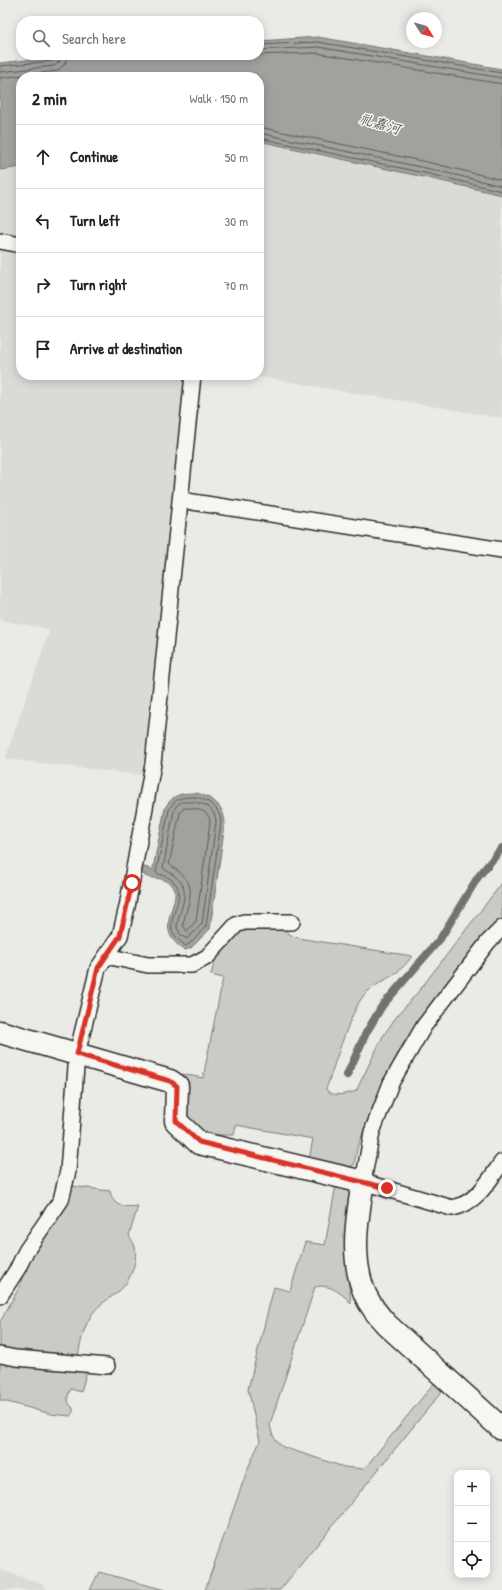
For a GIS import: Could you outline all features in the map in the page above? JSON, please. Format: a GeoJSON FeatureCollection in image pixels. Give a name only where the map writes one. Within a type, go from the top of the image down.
{"type":"FeatureCollection","features":[{"type":"Feature","properties":{"kind":"street"},"geometry":{"type":"LineString","coordinates":[[0,1032],[170,1081],[177,1086],[176,1121],[199,1142],[363,1182],[359,1208],[355,1257],[365,1294],[376,1313],[386,1324],[502,1429]]}},
{"type":"Feature","properties":{"kind":"lane"},"geometry":{"type":"LineString","coordinates":[[0,241],[16,244]]}},
{"type":"Feature","properties":{"kind":"lane"},"geometry":{"type":"LineString","coordinates":[[0,1296],[18,1268],[26,1251],[61,1200],[68,1171],[77,1054],[98,968],[120,936],[127,907],[153,764],[192,380]]}},
{"type":"Feature","properties":{"kind":"lane"},"geometry":{"type":"LineString","coordinates":[[180,500],[502,550]]}},
{"type":"Feature","properties":{"kind":"lane"},"geometry":{"type":"LineString","coordinates":[[106,956],[148,965],[192,965],[207,957],[236,925],[244,922],[292,922]]}},
{"type":"Feature","properties":{"kind":"lane"},"geometry":{"type":"LineString","coordinates":[[502,928],[488,942],[424,1026],[391,1083],[372,1132],[363,1182],[452,1208],[468,1203],[487,1184],[502,1162]]}},
{"type":"Feature","properties":{"kind":"lane"},"geometry":{"type":"LineString","coordinates":[[0,1355],[16,1358],[107,1366]]}},
{"type":"Feature","properties":{"kind":"shaded area"},"geometry":{"type":"Polygon","coordinates":[[[264,142],[502,195],[502,418],[264,378],[264,142]]]}},
{"type":"Feature","properties":{"kind":"shaded area"},"geometry":{"type":"Polygon","coordinates":[[[16,168],[16,380],[185,380],[142,775],[5,759],[50,629],[0,620],[0,170],[16,168]]]}},
{"type":"Feature","properties":{"kind":"shaded area"},"geometry":{"type":"Polygon","coordinates":[[[502,883],[502,920],[487,931],[481,938],[402,1045],[372,1108],[357,1149],[354,1165],[349,1167],[308,1165],[313,1139],[236,1125],[234,1135],[214,1135],[203,1133],[187,1120],[182,1074],[203,1078],[223,978],[211,975],[215,959],[244,928],[282,927],[292,936],[304,939],[412,956],[397,972],[367,992],[355,1009],[326,1089],[332,1094],[344,1094],[356,1091],[383,1036],[397,1016],[418,992],[502,883]]]}},
{"type":"Feature","properties":{"kind":"shaded area"},"geometry":{"type":"Polygon","coordinates":[[[336,1185],[349,1192],[352,1199],[346,1242],[347,1270],[351,1303],[335,1290],[320,1286],[315,1287],[270,1424],[274,1437],[283,1447],[344,1467],[364,1469],[435,1382],[444,1389],[280,1590],[205,1590],[248,1468],[260,1441],[248,1389],[274,1287],[290,1291],[305,1242],[325,1245],[336,1185]]]}},
{"type":"Feature","properties":{"kind":"shaded area"},"geometry":{"type":"Polygon","coordinates":[[[71,1186],[110,1191],[114,1201],[120,1205],[138,1206],[129,1236],[135,1246],[136,1253],[130,1277],[116,1294],[99,1306],[93,1313],[83,1333],[78,1356],[6,1352],[0,1347],[0,1322],[20,1286],[25,1266],[71,1186]]]}},
{"type":"Feature","properties":{"kind":"shaded area"},"geometry":{"type":"Polygon","coordinates":[[[0,1361],[87,1370],[81,1392],[71,1389],[69,1394],[68,1401],[73,1408],[73,1412],[70,1416],[51,1414],[0,1400],[0,1361]]]}},
{"type":"Feature","properties":{"kind":"shaded area"},"geometry":{"type":"Polygon","coordinates":[[[0,1570],[41,1583],[46,1590],[0,1590],[0,1570]]]}},
{"type":"Feature","properties":{"kind":"shaded area"},"geometry":{"type":"Polygon","coordinates":[[[99,1572],[165,1590],[90,1590],[99,1572]]]}},
{"type":"Feature","properties":{"kind":"water","name":"礼嘉河"},"geometry":{"type":"Polygon","coordinates":[[[318,37],[502,69],[502,195],[264,142],[264,72],[16,72],[16,168],[0,170],[0,63],[26,60],[264,60],[264,41],[318,37]]]}},
{"type":"Feature","properties":{"kind":"water"},"geometry":{"type":"Polygon","coordinates":[[[196,793],[207,797],[220,807],[225,823],[210,929],[191,948],[185,950],[174,941],[169,933],[170,914],[175,898],[175,890],[171,884],[164,880],[148,877],[145,876],[145,874],[138,875],[140,868],[145,867],[152,870],[153,868],[165,808],[168,803],[178,795],[196,793]]]}},
{"type":"Feature","properties":{"kind":"waterway"},"geometry":{"type":"LineString","coordinates":[[347,1075],[366,1033],[382,1006],[440,939],[478,877],[502,848]]}},
{"type":"Feature","properties":{"kind":"route"},"geometry":{"type":"LineString","coordinates":[[132,883],[120,936],[98,968],[77,1054],[170,1081],[177,1086],[176,1121],[199,1142],[387,1188]]}}]}
